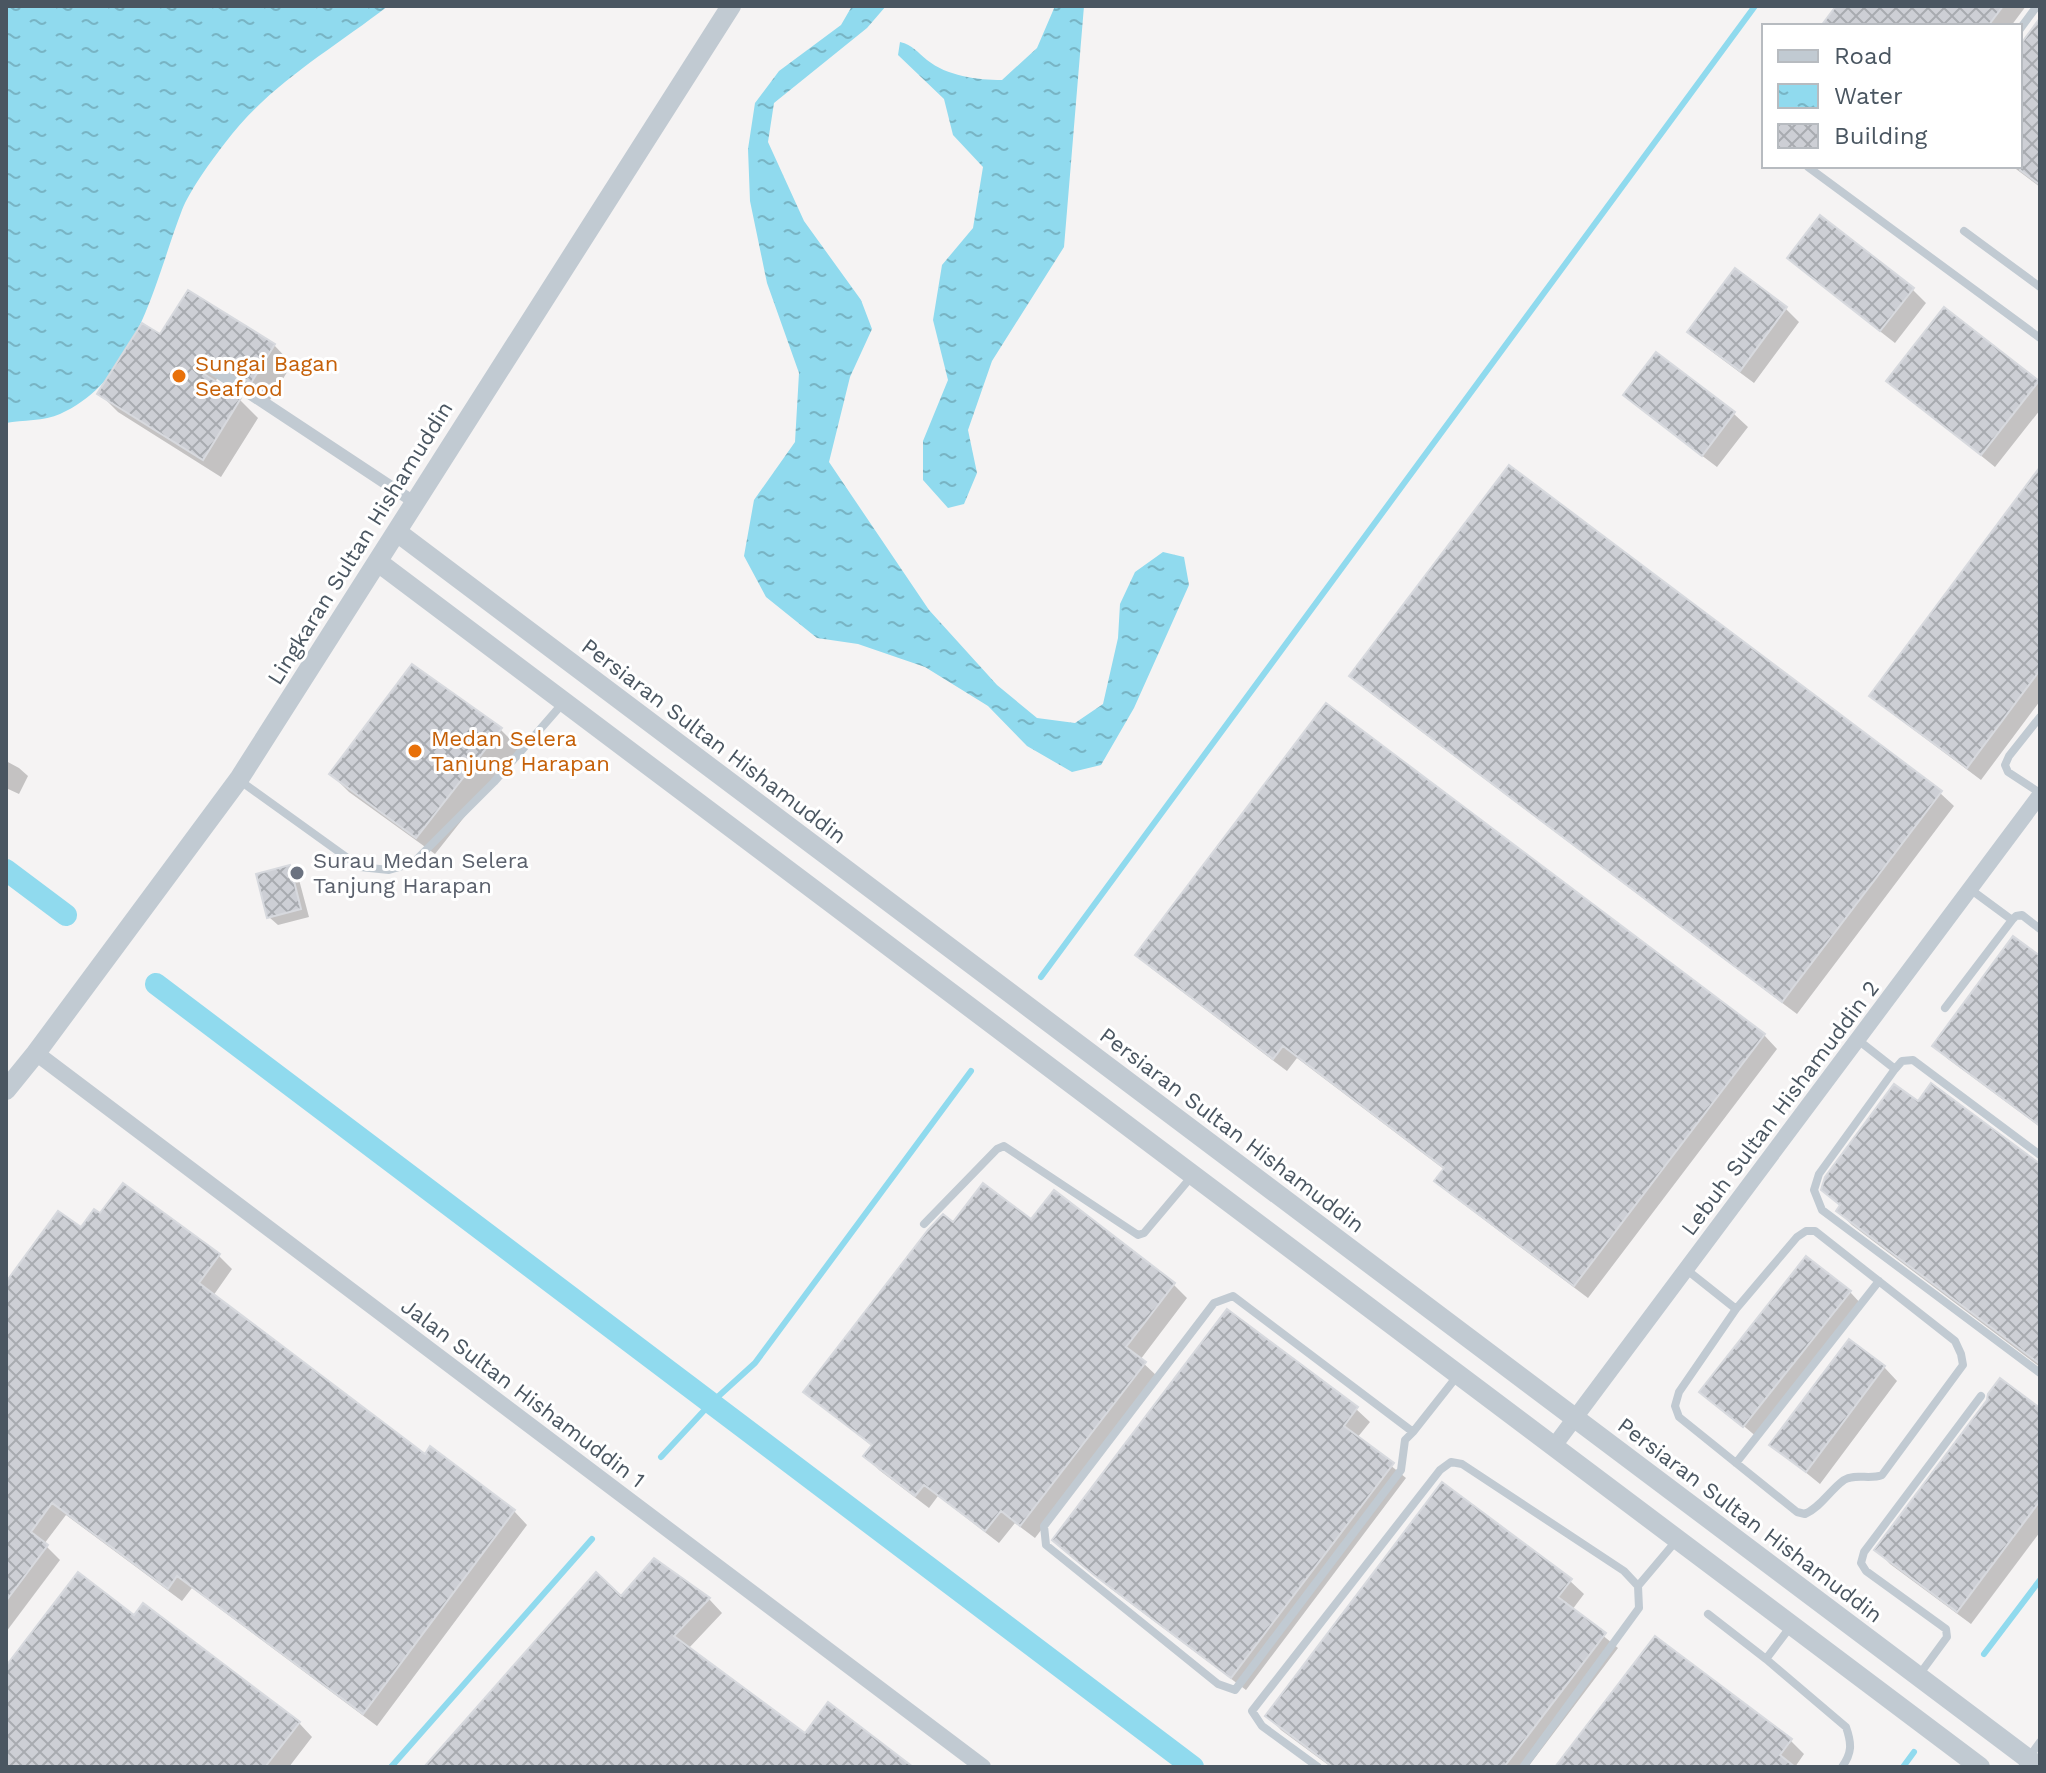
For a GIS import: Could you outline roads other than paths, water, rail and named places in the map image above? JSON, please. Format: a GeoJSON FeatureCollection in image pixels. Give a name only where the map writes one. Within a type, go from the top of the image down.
{"type":"FeatureCollection","features":[{"type":"Feature","properties":{"kind":"street","name":"Lingkaran Sultan Hishamuddin"},"geometry":{"type":"LineString","coordinates":[[6,1090],[239,779],[731,6]]}},
{"type":"Feature","properties":{"kind":"street"},"geometry":{"type":"LineString","coordinates":[[207,365],[414,502]]}},
{"type":"Feature","properties":{"kind":"street","name":"Persiaran Sultan Hishamuddin"},"geometry":{"type":"LineString","coordinates":[[397,532],[2032,1759]]}},
{"type":"Feature","properties":{"kind":"street"},"geometry":{"type":"LineString","coordinates":[[378,562],[1980,1767]]}},
{"type":"Feature","properties":{"kind":"street"},"geometry":{"type":"LineString","coordinates":[[719,818],[739,789]]}},
{"type":"Feature","properties":{"kind":"street","name":"Lebuh Sultan Hishamuddin 2"},"geometry":{"type":"LineString","coordinates":[[1554,1446],[2040,794]]}},
{"type":"Feature","properties":{"kind":"street","name":"Jalan Sultan Hishamuddin 1"},"geometry":{"type":"LineString","coordinates":[[36,1053],[979,1766]]}},
{"type":"Feature","properties":{"kind":"lane"},"geometry":{"type":"LineString","coordinates":[[2022,26],[2037,6]]}},
{"type":"Feature","properties":{"kind":"lane"},"geometry":{"type":"LineString","coordinates":[[1809,168],[2040,338]]}},
{"type":"Feature","properties":{"kind":"lane"},"geometry":{"type":"LineString","coordinates":[[1964,231],[2040,287]]}},
{"type":"Feature","properties":{"kind":"lane"},"geometry":{"type":"LineString","coordinates":[[239,779],[360,867],[389,870],[413,863],[494,782],[564,702]]}},
{"type":"Feature","properties":{"kind":"lane"},"geometry":{"type":"LineString","coordinates":[[2040,717],[2005,765],[2008,772],[2040,794]]}},
{"type":"Feature","properties":{"kind":"lane"},"geometry":{"type":"LineString","coordinates":[[1970,889],[2012,920]]}},
{"type":"Feature","properties":{"kind":"lane"},"geometry":{"type":"LineString","coordinates":[[1945,1008],[2016,916],[2022,915],[2040,929]]}},
{"type":"Feature","properties":{"kind":"lane"},"geometry":{"type":"LineString","coordinates":[[1858,1040],[1895,1069]]}},
{"type":"Feature","properties":{"kind":"lane"},"geometry":{"type":"LineString","coordinates":[[2040,1155],[1913,1060],[1902,1061],[1819,1174],[1814,1190],[1822,1210],[2040,1373]]}},
{"type":"Feature","properties":{"kind":"lane"},"geometry":{"type":"LineString","coordinates":[[924,1224],[997,1149],[1004,1146],[1138,1235],[1144,1233],[1193,1175]]}},
{"type":"Feature","properties":{"kind":"lane"},"geometry":{"type":"LineString","coordinates":[[1806,1231],[1815,1231],[1955,1341],[1963,1365],[1882,1475],[1873,1479],[1852,1477],[1844,1480],[1813,1511],[1805,1514],[1797,1512],[1679,1417],[1675,1406],[1679,1392],[1736,1309],[1797,1237],[1806,1231]]}},
{"type":"Feature","properties":{"kind":"lane"},"geometry":{"type":"LineString","coordinates":[[1687,1270],[1736,1309]]}},
{"type":"Feature","properties":{"kind":"lane"},"geometry":{"type":"LineString","coordinates":[[1736,1463],[1879,1281]]}},
{"type":"Feature","properties":{"kind":"lane"},"geometry":{"type":"LineString","coordinates":[[1413,1432],[1233,1296],[1214,1303],[1044,1526],[1046,1545],[1218,1684],[1235,1690],[1401,1470],[1405,1440],[1413,1432],[1458,1375]]}},
{"type":"Feature","properties":{"kind":"lane"},"geometry":{"type":"LineString","coordinates":[[1918,1676],[1947,1637],[1946,1629],[1866,1571],[1861,1563],[1864,1552],[1981,1396]]}},
{"type":"Feature","properties":{"kind":"lane"},"geometry":{"type":"LineString","coordinates":[[1318,1767],[1262,1726],[1252,1711],[1440,1470],[1451,1462],[1462,1464],[1612,1563],[1638,1586],[1639,1608],[1523,1767]]}},
{"type":"Feature","properties":{"kind":"lane"},"geometry":{"type":"LineString","coordinates":[[1638,1586],[1677,1539]]}},
{"type":"Feature","properties":{"kind":"lane"},"geometry":{"type":"LineString","coordinates":[[1708,1614],[1846,1727],[1851,1755],[1842,1767]]}},
{"type":"Feature","properties":{"kind":"lane"},"geometry":{"type":"LineString","coordinates":[[1766,1659],[1791,1625]]}},
{"type":"Feature","properties":{"kind":"water"},"geometry":{"type":"Polygon","coordinates":[[[6,6],[388,6],[280,86],[242,122],[219,150],[186,202],[140,326],[108,378],[86,398],[60,414],[6,423],[6,6]]]}},
{"type":"Feature","properties":{"kind":"water"},"geometry":{"type":"Polygon","coordinates":[[[852,6],[886,6],[867,28],[774,103],[768,142],[804,221],[861,300],[872,329],[850,377],[829,462],[929,610],[997,685],[1037,718],[1075,723],[1103,704],[1118,638],[1120,604],[1135,572],[1163,552],[1184,557],[1189,585],[1134,708],[1101,765],[1072,772],[1027,746],[988,706],[925,667],[858,644],[817,638],[766,597],[744,556],[754,500],[795,442],[799,373],[767,283],[750,201],[748,149],[755,103],[779,71],[841,25],[852,6]]]}},
{"type":"Feature","properties":{"kind":"water"},"geometry":{"type":"Polygon","coordinates":[[[1055,6],[1084,6],[1064,247],[992,361],[968,430],[977,473],[964,504],[948,508],[923,480],[923,441],[948,380],[933,320],[942,265],[973,228],[983,167],[953,135],[944,99],[898,55],[900,42],[953,73],[1002,80],[1037,48],[1055,6]]]}},
{"type":"Feature","properties":{"kind":"waterway"},"geometry":{"type":"LineString","coordinates":[[1041,977],[1755,6]]}},
{"type":"Feature","properties":{"kind":"waterway"},"geometry":{"type":"LineString","coordinates":[[6,870],[66,915]]}},
{"type":"Feature","properties":{"kind":"waterway"},"geometry":{"type":"LineString","coordinates":[[156,984],[1193,1767]]}},
{"type":"Feature","properties":{"kind":"waterway"},"geometry":{"type":"LineString","coordinates":[[661,1457],[711,1403],[755,1363],[971,1071]]}},
{"type":"Feature","properties":{"kind":"waterway"},"geometry":{"type":"LineString","coordinates":[[391,1767],[592,1539]]}},
{"type":"Feature","properties":{"kind":"waterway"},"geometry":{"type":"LineString","coordinates":[[1984,1654],[2040,1580]]}},
{"type":"Feature","properties":{"kind":"waterway"},"geometry":{"type":"LineString","coordinates":[[1903,1767],[1914,1752]]}},
{"type":"Feature","properties":{"kind":"place","name":"Sungai Bagan Seafood"},"geometry":{"type":"Point","coordinates":[179,376]}},
{"type":"Feature","properties":{"kind":"place","name":"Medan Selera Tanjung Harapan"},"geometry":{"type":"Point","coordinates":[415,751]}},
{"type":"Feature","properties":{"kind":"place","name":"Surau Medan Selera Tanjung Harapan"},"geometry":{"type":"Point","coordinates":[297,873]}}]}
